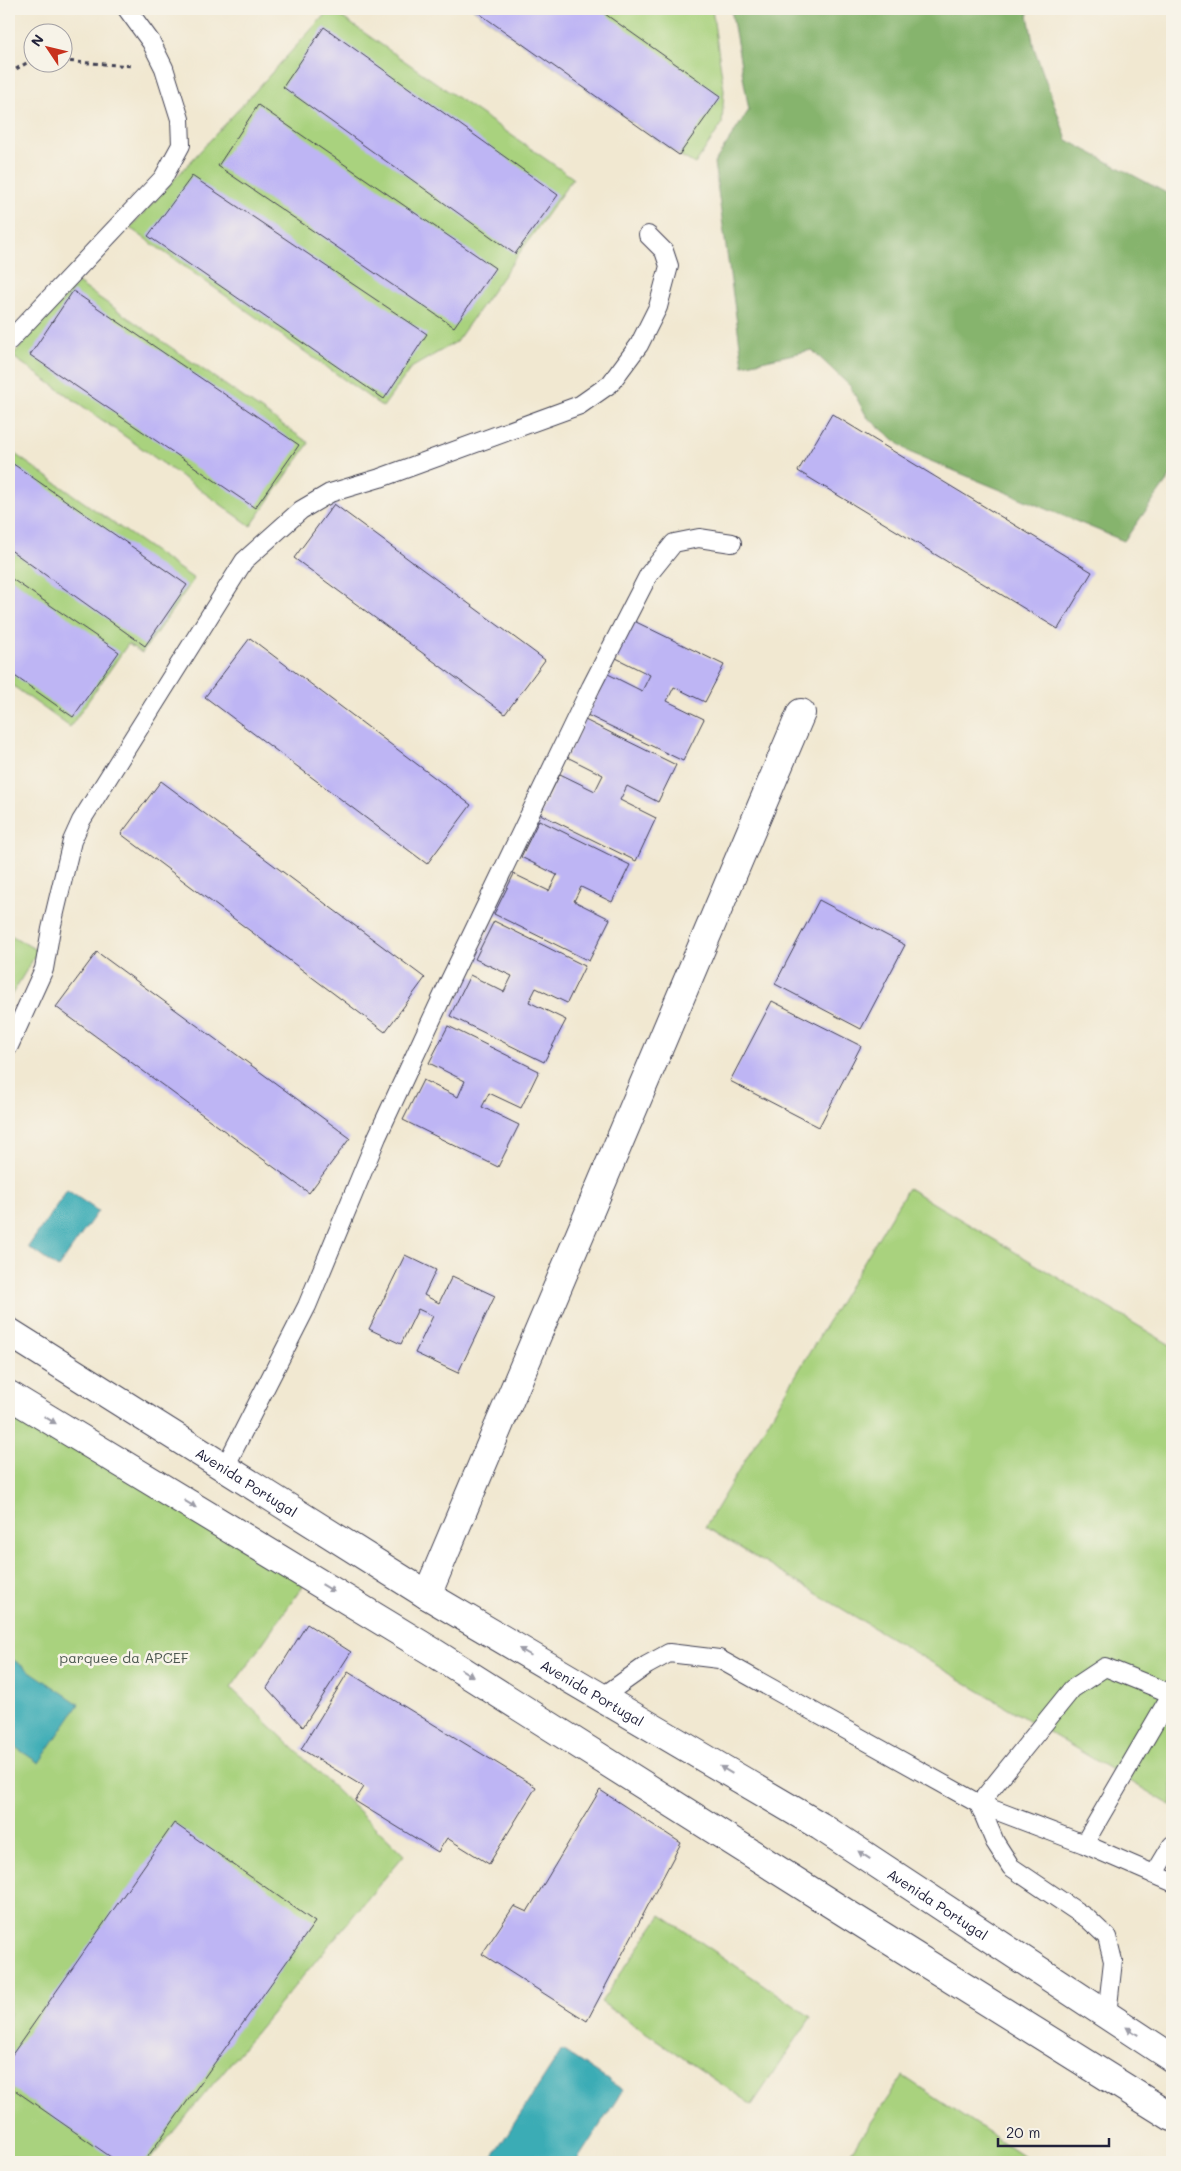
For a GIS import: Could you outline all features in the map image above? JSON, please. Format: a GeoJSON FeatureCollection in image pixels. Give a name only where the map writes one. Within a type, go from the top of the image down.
{"type":"FeatureCollection","features":[{"type":"Feature","properties":{"kind":"street"},"geometry":{"type":"LineString","coordinates":[[428,1595],[801,713]]}},
{"type":"Feature","properties":{"kind":"street","name":"Avenida Portugal"},"geometry":{"type":"LineString","coordinates":[[9,1332],[224,1469],[428,1595],[820,1826],[1172,2058]]}},
{"type":"Feature","properties":{"kind":"street"},"geometry":{"type":"LineString","coordinates":[[9,1395],[433,1652],[1172,2117]]}},
{"type":"Feature","properties":{"kind":"lane"},"geometry":{"type":"LineString","coordinates":[[9,341],[163,178],[181,145],[180,119],[164,68],[151,42],[127,9]]}},
{"type":"Feature","properties":{"kind":"lane"},"geometry":{"type":"LineString","coordinates":[[9,1046],[44,969],[51,929],[72,841],[81,821],[244,561],[301,510],[330,493],[380,478],[580,405],[610,384],[640,345],[658,308],[669,266],[664,251],[648,234]]}},
{"type":"Feature","properties":{"kind":"lane"},"geometry":{"type":"LineString","coordinates":[[224,1469],[307,1306],[377,1137],[458,962],[587,695],[649,574],[674,543],[699,538],[732,543]]}},
{"type":"Feature","properties":{"kind":"lane"},"geometry":{"type":"LineString","coordinates":[[602,1697],[646,1666],[669,1653],[719,1659],[979,1804],[1084,1844],[1172,1882]]}},
{"type":"Feature","properties":{"kind":"lane"},"geometry":{"type":"LineString","coordinates":[[979,1804],[1072,1689],[1105,1667],[1172,1693],[1084,1844]]}},
{"type":"Feature","properties":{"kind":"lane"},"geometry":{"type":"LineString","coordinates":[[979,1804],[995,1842],[1011,1867],[1088,1919],[1107,1937],[1113,1961],[1107,2015]]}},
{"type":"Feature","properties":{"kind":"lane"},"geometry":{"type":"LineString","coordinates":[[1154,1875],[1172,1845]]}},
{"type":"Feature","properties":{"kind":"path"},"geometry":{"type":"LineString","coordinates":[[72,62],[164,68]]}},
{"type":"Feature","properties":{"kind":"path"},"geometry":{"type":"LineString","coordinates":[[9,73],[22,66]]}},
{"type":"Feature","properties":{"kind":"green space"},"geometry":{"type":"Polygon","coordinates":[[[330,9],[573,178],[456,342],[411,368],[383,407],[130,228],[330,9]]]}},
{"type":"Feature","properties":{"kind":"green space"},"geometry":{"type":"Polygon","coordinates":[[[473,9],[712,9],[724,90],[722,124],[695,164],[679,155],[473,9]]]}},
{"type":"Feature","properties":{"kind":"green space"},"geometry":{"type":"Polygon","coordinates":[[[731,9],[1027,9],[1034,48],[1067,140],[1172,196],[1172,474],[1124,541],[909,452],[867,417],[850,386],[812,350],[743,365],[714,163],[749,110],[731,9]]]}},
{"type":"Feature","properties":{"kind":"green space"},"geometry":{"type":"Polygon","coordinates":[[[78,283],[309,443],[251,526],[12,356],[78,283]]]}},
{"type":"Feature","properties":{"kind":"green space"},"geometry":{"type":"Polygon","coordinates":[[[9,450],[194,579],[142,653],[128,644],[70,727],[9,683],[9,450]]]}},
{"type":"Feature","properties":{"kind":"green space"},"geometry":{"type":"Polygon","coordinates":[[[9,934],[38,951],[9,999],[9,934]]]}},
{"type":"Feature","properties":{"kind":"green space"},"geometry":{"type":"Polygon","coordinates":[[[908,1188],[1172,1346],[1172,1806],[705,1527],[908,1188]]]}},
{"type":"Feature","properties":{"kind":"green space","name":"parquee da APCEF"},"geometry":{"type":"Polygon","coordinates":[[[9,1395],[305,1583],[231,1688],[404,1855],[148,2162],[9,2162],[9,1395]]]}},
{"type":"Feature","properties":{"kind":"green space"},"geometry":{"type":"Polygon","coordinates":[[[661,1915],[811,2017],[752,2105],[601,2002],[661,1915]]]}},
{"type":"Feature","properties":{"kind":"green space"},"geometry":{"type":"Polygon","coordinates":[[[903,2076],[1033,2162],[844,2162],[903,2076]]]}},
{"type":"Feature","properties":{"kind":"water"},"geometry":{"type":"Polygon","coordinates":[[[67,1190],[98,1211],[58,1268],[28,1247],[67,1190]]]}},
{"type":"Feature","properties":{"kind":"water"},"geometry":{"type":"Polygon","coordinates":[[[9,1657],[79,1704],[39,1763],[9,1743],[9,1657]]]}},
{"type":"Feature","properties":{"kind":"water"},"geometry":{"type":"Polygon","coordinates":[[[562,2050],[623,2090],[576,2162],[489,2162],[562,2050]]]}},
{"type":"Feature","properties":{"kind":"building"},"geometry":{"type":"Polygon","coordinates":[[[473,9],[598,9],[721,96],[679,155],[473,9]]]}},
{"type":"Feature","properties":{"kind":"building"},"geometry":{"type":"Polygon","coordinates":[[[324,27],[558,195],[515,254],[283,87],[324,27]]]}},
{"type":"Feature","properties":{"kind":"building"},"geometry":{"type":"Polygon","coordinates":[[[258,105],[495,268],[454,327],[218,166],[258,105]]]}},
{"type":"Feature","properties":{"kind":"building"},"geometry":{"type":"Polygon","coordinates":[[[192,176],[427,334],[384,399],[148,236],[192,176]]]}},
{"type":"Feature","properties":{"kind":"building"},"geometry":{"type":"Polygon","coordinates":[[[73,291],[299,445],[255,508],[30,355],[73,291]]]}},
{"type":"Feature","properties":{"kind":"building"},"geometry":{"type":"Polygon","coordinates":[[[832,414],[1092,572],[1058,629],[798,471],[832,414]]]}},
{"type":"Feature","properties":{"kind":"building"},"geometry":{"type":"Polygon","coordinates":[[[9,461],[187,585],[145,646],[9,549],[9,461]]]}},
{"type":"Feature","properties":{"kind":"building"},"geometry":{"type":"Polygon","coordinates":[[[334,504],[545,660],[505,714],[294,558],[334,504]]]}},
{"type":"Feature","properties":{"kind":"building"},"geometry":{"type":"Polygon","coordinates":[[[9,577],[119,652],[73,717],[9,672],[9,577]]]}},
{"type":"Feature","properties":{"kind":"building"},"geometry":{"type":"Polygon","coordinates":[[[632,620],[724,665],[705,702],[674,687],[667,701],[704,719],[683,761],[587,715],[608,674],[642,691],[650,675],[614,657],[632,620]]]}},
{"type":"Feature","properties":{"kind":"building"},"geometry":{"type":"Polygon","coordinates":[[[250,638],[471,805],[427,864],[205,697],[250,638]]]}},
{"type":"Feature","properties":{"kind":"building"},"geometry":{"type":"Polygon","coordinates":[[[585,720],[676,765],[658,802],[627,786],[620,800],[656,818],[636,861],[540,814],[560,774],[595,791],[603,775],[567,757],[585,720]]]}},
{"type":"Feature","properties":{"kind":"building"},"geometry":{"type":"Polygon","coordinates":[[[161,781],[425,978],[385,1032],[121,834],[161,781]]]}},
{"type":"Feature","properties":{"kind":"building"},"geometry":{"type":"Polygon","coordinates":[[[539,820],[630,865],[612,902],[581,887],[574,901],[610,919],[589,961],[494,914],[514,874],[549,891],[557,875],[521,857],[539,820]]]}},
{"type":"Feature","properties":{"kind":"building"},"geometry":{"type":"Polygon","coordinates":[[[819,900],[905,945],[861,1029],[775,984],[819,900]]]}},
{"type":"Feature","properties":{"kind":"building"},"geometry":{"type":"Polygon","coordinates":[[[494,921],[585,966],[567,1003],[536,988],[529,1002],[566,1020],[544,1062],[450,1016],[470,975],[504,992],[512,976],[475,959],[494,921]]]}},
{"type":"Feature","properties":{"kind":"building"},"geometry":{"type":"Polygon","coordinates":[[[97,952],[350,1138],[309,1193],[56,1007],[97,952]]]}},
{"type":"Feature","properties":{"kind":"building"},"geometry":{"type":"Polygon","coordinates":[[[772,1001],[861,1046],[819,1127],[730,1081],[772,1001]]]}},
{"type":"Feature","properties":{"kind":"building"},"geometry":{"type":"Polygon","coordinates":[[[448,1026],[539,1071],[521,1108],[489,1093],[482,1107],[519,1125],[498,1167],[403,1120],[423,1080],[458,1097],[465,1081],[429,1063],[448,1026]]]}},
{"type":"Feature","properties":{"kind":"building"},"geometry":{"type":"Polygon","coordinates":[[[405,1255],[436,1270],[424,1295],[439,1303],[452,1276],[495,1296],[458,1373],[415,1353],[433,1316],[418,1309],[401,1344],[369,1329],[405,1255]]]}},
{"type":"Feature","properties":{"kind":"building"},"geometry":{"type":"Polygon","coordinates":[[[307,1624],[351,1652],[303,1727],[267,1688],[307,1624]]]}},
{"type":"Feature","properties":{"kind":"building"},"geometry":{"type":"Polygon","coordinates":[[[348,1672],[536,1787],[489,1864],[447,1838],[438,1852],[355,1801],[364,1787],[301,1749],[348,1672]]]}},
{"type":"Feature","properties":{"kind":"building"},"geometry":{"type":"Polygon","coordinates":[[[600,1790],[681,1843],[587,2021],[482,1954],[514,1906],[527,1912],[600,1790]]]}},
{"type":"Feature","properties":{"kind":"building"},"geometry":{"type":"Polygon","coordinates":[[[174,1823],[315,1922],[144,2162],[118,2162],[9,2086],[9,2059],[174,1823]]]}}]}
